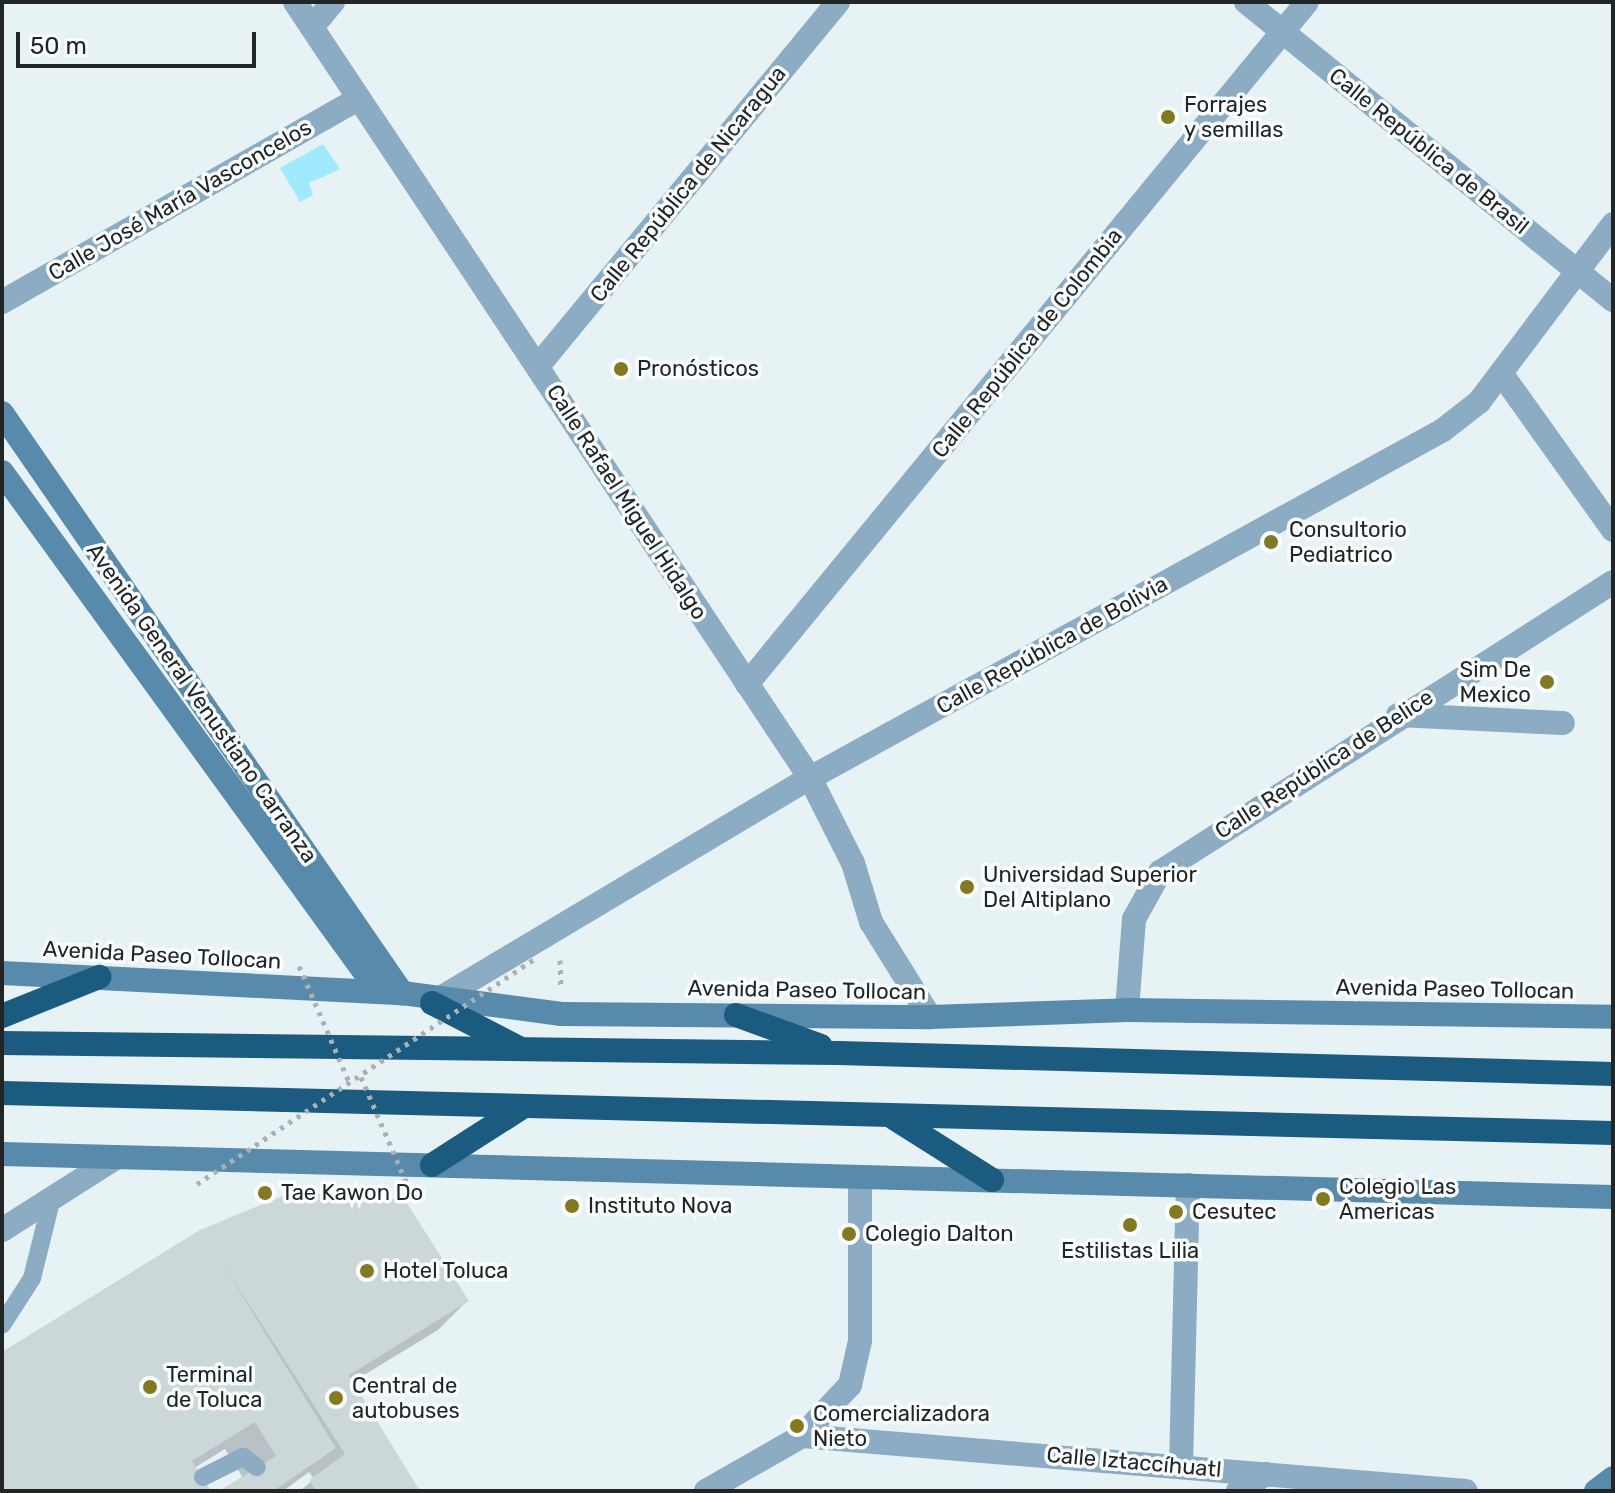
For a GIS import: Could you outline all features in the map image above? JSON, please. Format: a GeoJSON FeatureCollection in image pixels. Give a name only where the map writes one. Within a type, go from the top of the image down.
{"type":"FeatureCollection","features":[{"type":"Feature","properties":{"kind":"highway"},"geometry":{"type":"LineString","coordinates":[[2,1016],[99,977]]}},
{"type":"Feature","properties":{"kind":"highway"},"geometry":{"type":"LineString","coordinates":[[432,1003],[527,1052]]}},
{"type":"Feature","properties":{"kind":"highway"},"geometry":{"type":"LineString","coordinates":[[736,1015],[838,1053]]}},
{"type":"Feature","properties":{"kind":"highway"},"geometry":{"type":"LineString","coordinates":[[2,1043],[527,1052],[838,1053],[1613,1074]]}},
{"type":"Feature","properties":{"kind":"highway"},"geometry":{"type":"LineString","coordinates":[[2,1093],[894,1118],[1323,1124],[1613,1133]]}},
{"type":"Feature","properties":{"kind":"highway"},"geometry":{"type":"LineString","coordinates":[[432,1165],[521,1108]]}},
{"type":"Feature","properties":{"kind":"highway"},"geometry":{"type":"LineString","coordinates":[[894,1118],[992,1180]]}},
{"type":"Feature","properties":{"kind":"main road","name":"Avenida General Venustiano Carranza"},"geometry":{"type":"LineString","coordinates":[[2,413],[390,993]]}},
{"type":"Feature","properties":{"kind":"main road","name":"Avenida General Venustiano Carranza"},"geometry":{"type":"LineString","coordinates":[[2,472],[390,993]]}},
{"type":"Feature","properties":{"kind":"main road","name":"Avenida Paseo Tollocan"},"geometry":{"type":"LineString","coordinates":[[2,973],[390,993],[432,1003],[562,1014],[930,1017],[1127,1010],[1613,1017]]}},
{"type":"Feature","properties":{"kind":"main road"},"geometry":{"type":"LineString","coordinates":[[2,1154],[1613,1197]]}},
{"type":"Feature","properties":{"kind":"main road"},"geometry":{"type":"LineString","coordinates":[[1596,1491],[1613,1478]]}},
{"type":"Feature","properties":{"kind":"street","name":"Calle Rafael Miguel Hidalgo"},"geometry":{"type":"LineString","coordinates":[[295,2],[810,778],[853,863],[871,922],[930,1017]]}},
{"type":"Feature","properties":{"kind":"street"},"geometry":{"type":"LineString","coordinates":[[312,27],[333,2]]}},
{"type":"Feature","properties":{"kind":"street","name":"Calle República de Nicaragua"},"geometry":{"type":"LineString","coordinates":[[538,366],[838,2]]}},
{"type":"Feature","properties":{"kind":"street","name":"Calle República de Brasil"},"geometry":{"type":"LineString","coordinates":[[1246,2],[1613,300]]}},
{"type":"Feature","properties":{"kind":"street","name":"Calle República de Colombia"},"geometry":{"type":"LineString","coordinates":[[747,684],[1307,2]]}},
{"type":"Feature","properties":{"kind":"street","name":"Calle José María Vasconcelos"},"geometry":{"type":"LineString","coordinates":[[2,302],[359,98]]}},
{"type":"Feature","properties":{"kind":"street","name":"Calle República de Bolivia"},"geometry":{"type":"LineString","coordinates":[[432,1003],[810,778],[1443,430],[1501,373],[1613,224]]}},
{"type":"Feature","properties":{"kind":"street"},"geometry":{"type":"LineString","coordinates":[[1501,373],[1613,530]]}},
{"type":"Feature","properties":{"kind":"street","name":"Calle República de Belice"},"geometry":{"type":"LineString","coordinates":[[1127,1010],[1134,919],[1160,872],[1398,715],[1613,582]]}},
{"type":"Feature","properties":{"kind":"street"},"geometry":{"type":"LineString","coordinates":[[1398,715],[1563,723]]}},
{"type":"Feature","properties":{"kind":"street"},"geometry":{"type":"LineString","coordinates":[[2,1230],[117,1157]]}},
{"type":"Feature","properties":{"kind":"street"},"geometry":{"type":"LineString","coordinates":[[706,1491],[802,1436],[850,1385],[860,1341],[860,1177]]}},
{"type":"Feature","properties":{"kind":"street"},"geometry":{"type":"LineString","coordinates":[[1181,1466],[1188,1185]]}},
{"type":"Feature","properties":{"kind":"street","name":"Calle Iztaccíhuatl"},"geometry":{"type":"LineString","coordinates":[[802,1436],[1466,1491]]}},
{"type":"Feature","properties":{"kind":"street"},"geometry":{"type":"LineString","coordinates":[[1238,1491],[1266,1474]]}},
{"type":"Feature","properties":{"kind":"lane"},"geometry":{"type":"LineString","coordinates":[[2,1325],[32,1278],[52,1198]]}},
{"type":"Feature","properties":{"kind":"lane"},"geometry":{"type":"LineString","coordinates":[[203,1477],[243,1457],[257,1467]]}},
{"type":"Feature","properties":{"kind":"path"},"geometry":{"type":"LineString","coordinates":[[197,1184],[535,959],[560,960],[562,1014]]}},
{"type":"Feature","properties":{"kind":"path"},"geometry":{"type":"LineString","coordinates":[[299,966],[350,1084]]}},
{"type":"Feature","properties":{"kind":"path"},"geometry":{"type":"LineString","coordinates":[[361,1077],[407,1184]]}},
{"type":"Feature","properties":{"kind":"shaded area"},"geometry":{"type":"Polygon","coordinates":[[[323,144],[340,169],[309,183],[313,195],[300,202],[280,168],[323,144]]]}},
{"type":"Feature","properties":{"kind":"building"},"geometry":{"type":"Polygon","coordinates":[[[292,1192],[405,1200],[469,1301],[349,1375],[420,1491],[316,1491],[309,1480],[345,1454],[221,1261],[336,1448],[273,1491],[219,1491],[276,1456],[255,1422],[192,1461],[211,1491],[2,1491],[2,1352],[200,1230],[292,1192]]]}},
{"type":"Feature","properties":{"kind":"place","name":"Forrajes y semillas"},"geometry":{"type":"Point","coordinates":[1168,117]}},
{"type":"Feature","properties":{"kind":"place","name":"Pronósticos"},"geometry":{"type":"Point","coordinates":[621,369]}},
{"type":"Feature","properties":{"kind":"place","name":"Consultorio Pediatrico"},"geometry":{"type":"Point","coordinates":[1271,542]}},
{"type":"Feature","properties":{"kind":"place","name":"Sim De Mexico"},"geometry":{"type":"Point","coordinates":[1547,682]}},
{"type":"Feature","properties":{"kind":"place","name":"Universidad Superior Del Altiplano"},"geometry":{"type":"Point","coordinates":[967,887]}},
{"type":"Feature","properties":{"kind":"place","name":"Tae Kawon Do"},"geometry":{"type":"Point","coordinates":[265,1193]}},
{"type":"Feature","properties":{"kind":"place","name":"Colegio Las Americas"},"geometry":{"type":"Point","coordinates":[1323,1199]}},
{"type":"Feature","properties":{"kind":"place","name":"Instituto Nova"},"geometry":{"type":"Point","coordinates":[572,1206]}},
{"type":"Feature","properties":{"kind":"place","name":"Cesutec"},"geometry":{"type":"Point","coordinates":[1176,1212]}},
{"type":"Feature","properties":{"kind":"place","name":"Estilistas Lilia"},"geometry":{"type":"Point","coordinates":[1130,1225]}},
{"type":"Feature","properties":{"kind":"place","name":"Colegio Dalton"},"geometry":{"type":"Point","coordinates":[849,1234]}},
{"type":"Feature","properties":{"kind":"place","name":"Hotel Toluca"},"geometry":{"type":"Point","coordinates":[367,1271]}},
{"type":"Feature","properties":{"kind":"place","name":"Terminal de Toluca"},"geometry":{"type":"Point","coordinates":[150,1387]}},
{"type":"Feature","properties":{"kind":"place","name":"Central de autobuses"},"geometry":{"type":"Point","coordinates":[336,1398]}},
{"type":"Feature","properties":{"kind":"place","name":"Comercializadora Nieto"},"geometry":{"type":"Point","coordinates":[797,1426]}}]}
